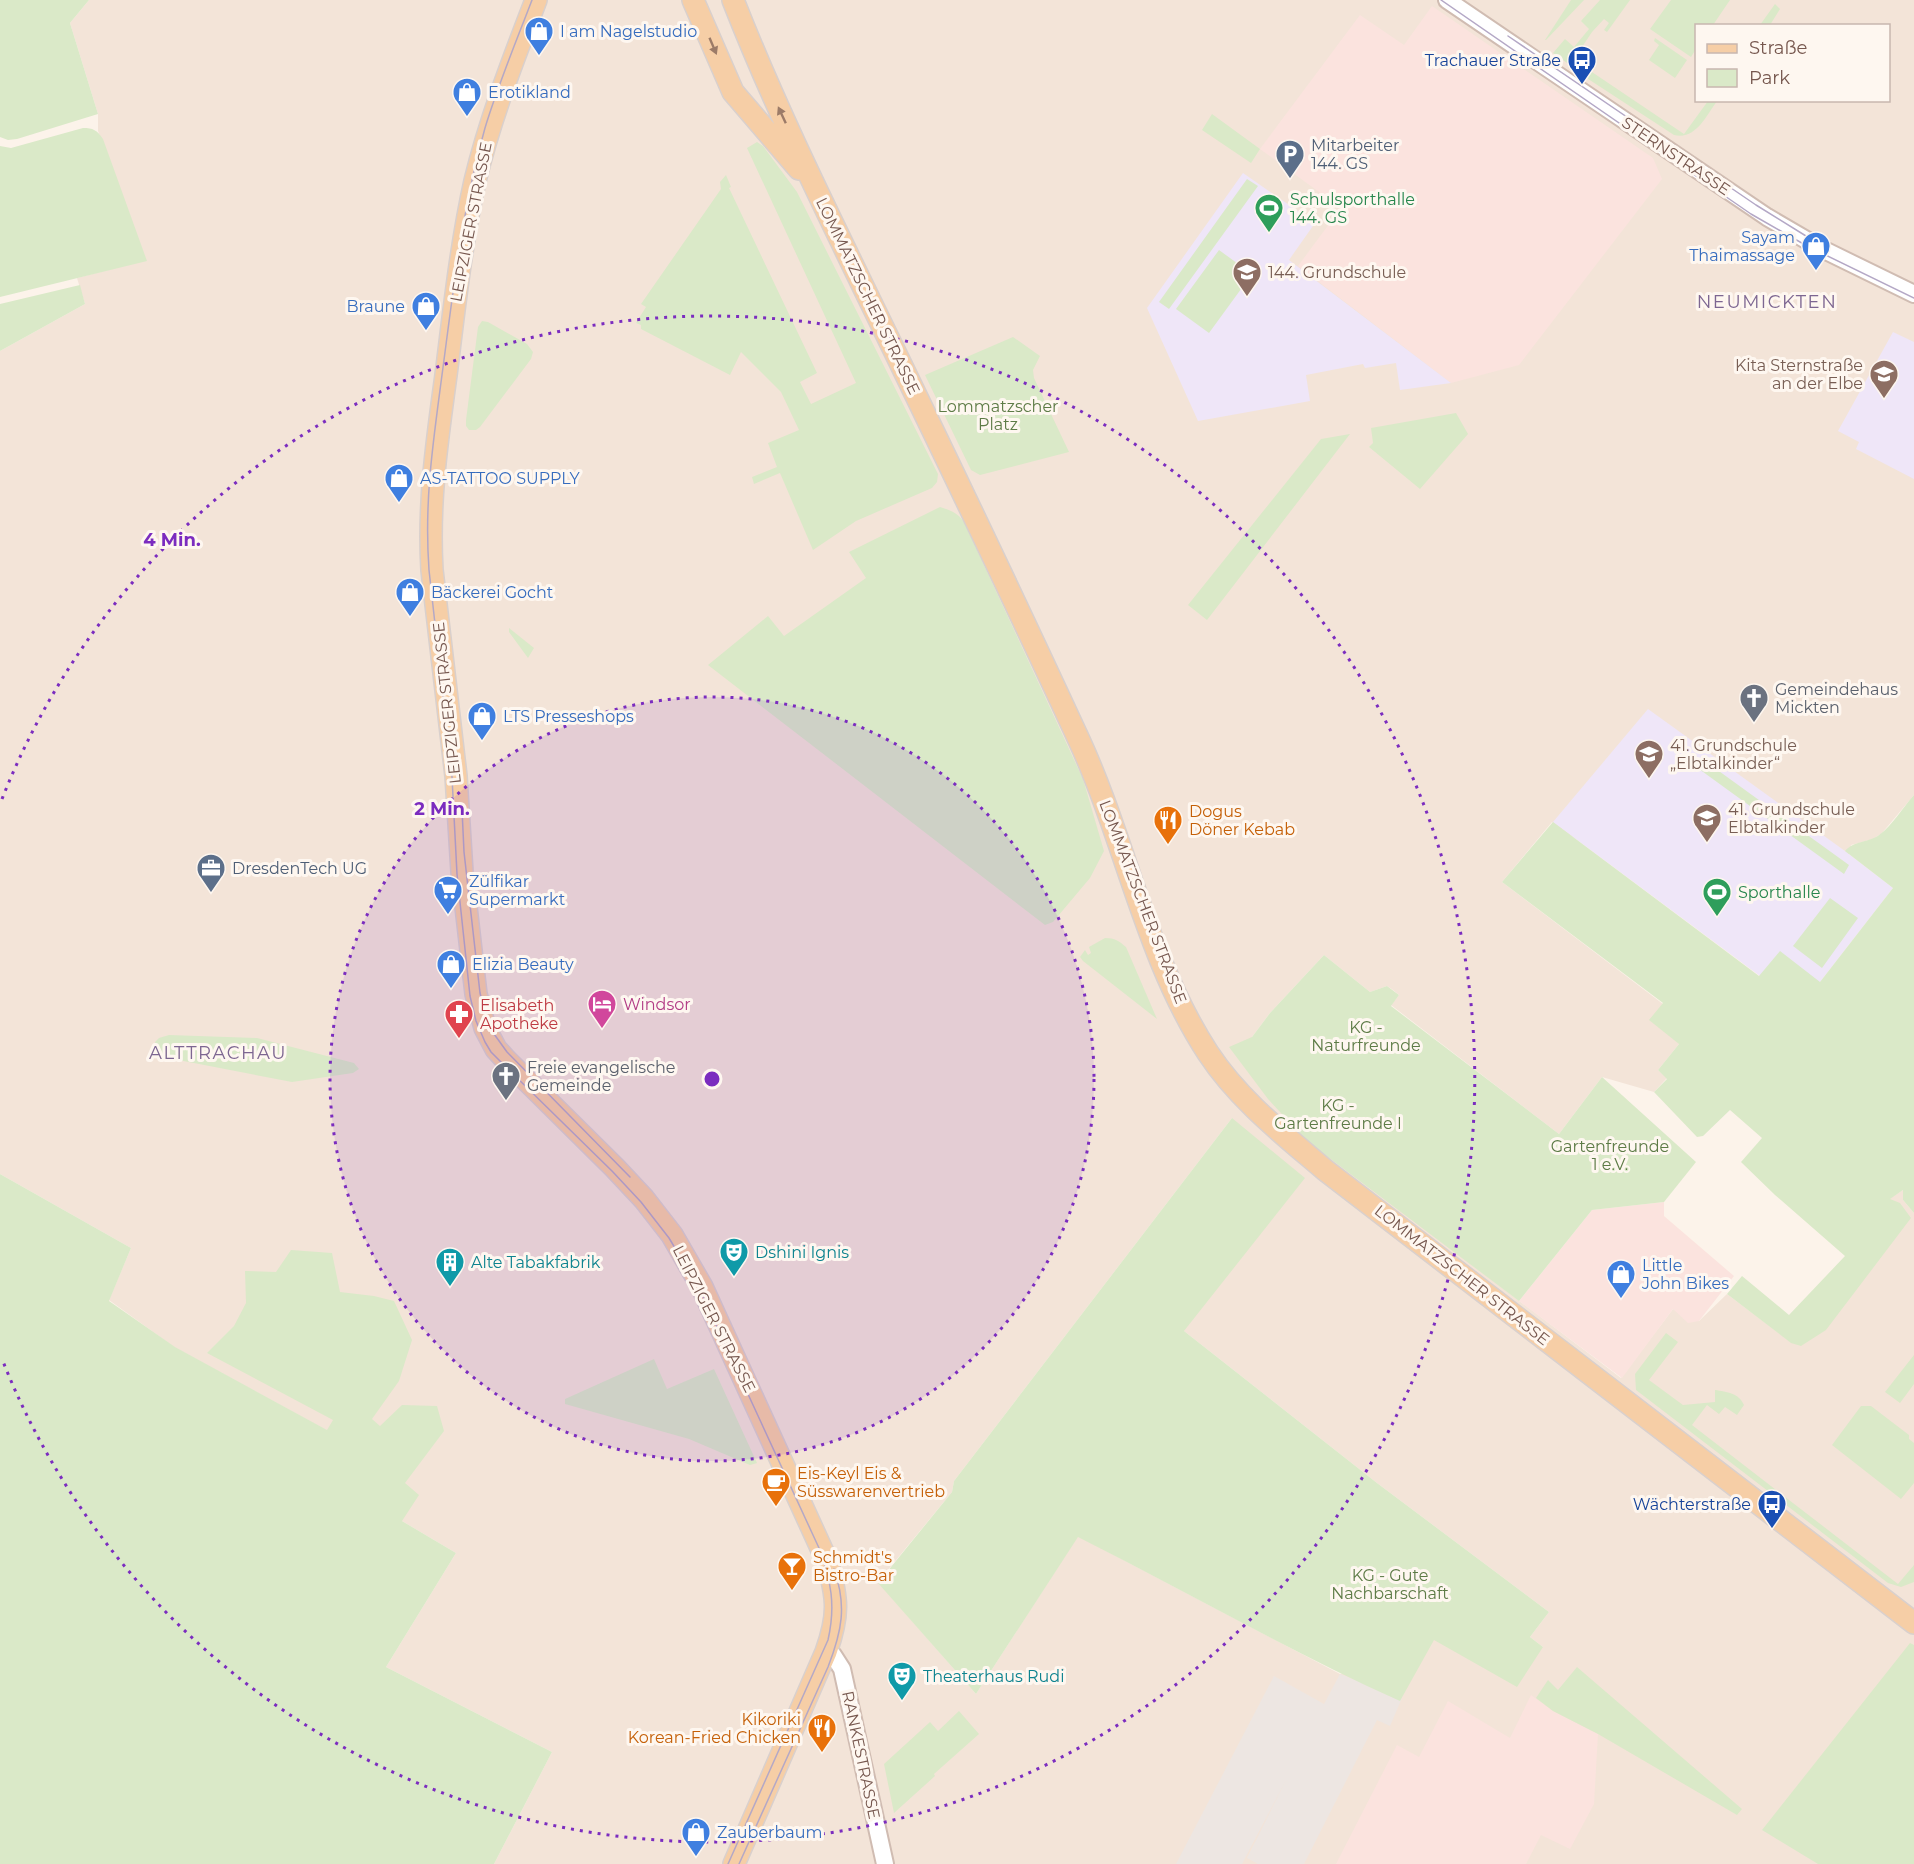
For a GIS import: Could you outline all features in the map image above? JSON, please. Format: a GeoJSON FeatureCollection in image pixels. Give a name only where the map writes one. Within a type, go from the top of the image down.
{"type":"FeatureCollection","features":[{"type":"Feature","properties":{"kind":"main road","name":"LEIPZIGER STRASSE"},"geometry":{"type":"LineString","coordinates":[[536,0],[489,128],[475,183],[458,287],[431,488],[432,570],[456,776],[462,872],[476,994],[485,1028],[496,1049],[644,1199],[672,1235],[702,1287],[827,1561],[836,1590],[834,1630],[826,1652],[734,1864]]}},
{"type":"Feature","properties":{"kind":"main road","name":"LOMMATZSCHER STRASSE"},"geometry":{"type":"LineString","coordinates":[[693,0],[733,92],[815,188]]}},
{"type":"Feature","properties":{"kind":"main road","name":"LOMMATZSCHER STRASSE"},"geometry":{"type":"LineString","coordinates":[[733,0],[756,59],[815,188],[963,492],[1081,743],[1107,805],[1161,957],[1182,1008],[1209,1054],[1262,1118],[1325,1170],[1914,1623]]}},
{"type":"Feature","properties":{"kind":"street","name":"STERNSTRASSE"},"geometry":{"type":"LineString","coordinates":[[1447,0],[1767,217],[1811,243],[1914,294]]}},
{"type":"Feature","properties":{"kind":"street","name":"RANKESTRASSE"},"geometry":{"type":"LineString","coordinates":[[826,1652],[833,1655],[842,1669],[885,1864]]}},
{"type":"Feature","properties":{"kind":"shaded area"},"geometry":{"type":"Polygon","coordinates":[[[89,0],[1914,0],[1914,795],[1882,833],[1873,839],[1851,845],[1820,982],[1568,834],[1552,822],[1502,882],[1663,1004],[1679,1044],[1658,1070],[1667,1078],[1654,1092],[1602,1077],[1559,1134],[1391,1005],[1399,995],[1393,990],[1387,986],[1370,992],[1324,955],[1270,1013],[1252,1037],[1455,1252],[1621,1378],[1673,1309],[1699,1321],[1727,1294],[1792,1343],[1889,1199],[1903,1190],[1903,1200],[1914,1213],[1914,1864],[494,1864],[552,1752],[386,1667],[456,1553],[402,1521],[328,1431],[174,1347],[109,1300],[131,1248],[0,1174],[0,351],[85,304],[77,278],[146,260],[98,131],[98,114],[70,23],[89,0]],[[1232,1118],[954,1481],[952,1492],[878,1582],[976,1694],[1078,1536],[1340,1674],[1434,1640],[1543,1647],[1530,1637],[1549,1612],[1377,1483],[1184,1331],[1232,1118]]]}},
{"type":"Feature","properties":{"kind":"shaded area"},"geometry":{"type":"Polygon","coordinates":[[[1432,6],[1653,158],[1662,179],[1519,365],[1451,383],[1298,266],[1341,208],[1260,149],[1360,15],[1404,45],[1432,6]]]}},
{"type":"Feature","properties":{"kind":"shaded area","name":"144. Grundschule"},"geometry":{"type":"Polygon","coordinates":[[[1243,173],[1315,223],[1289,260],[1451,383],[1400,390],[1396,363],[1365,368],[1363,364],[1306,375],[1310,401],[1198,421],[1147,308],[1243,173]]]}},
{"type":"Feature","properties":{"kind":"shaded area","name":"Kita Sternstraße an der Elbe"},"geometry":{"type":"Polygon","coordinates":[[[1893,332],[1914,342],[1914,479],[1856,449],[1859,442],[1838,431],[1893,332]]]}},
{"type":"Feature","properties":{"kind":"shaded area","name":"41. Grundschule Elbtalkinder"},"geometry":{"type":"Polygon","coordinates":[[[1648,709],[1893,888],[1820,982],[1760,976],[1553,822],[1648,709]]]}},
{"type":"Feature","properties":{"kind":"shaded area"},"geometry":{"type":"Polygon","coordinates":[[[1664,1202],[1664,1216],[1734,1276],[1699,1321],[1688,1323],[1673,1309],[1622,1378],[1519,1301],[1592,1210],[1664,1202]]]}},
{"type":"Feature","properties":{"kind":"shaded area"},"geometry":{"type":"Polygon","coordinates":[[[1340,1674],[1402,1698],[1390,1726],[1377,1720],[1304,1864],[1258,1864],[1247,1858],[1287,1778],[1242,1864],[1176,1864],[1274,1676],[1324,1704],[1340,1674]]]}},
{"type":"Feature","properties":{"kind":"shaded area"},"geometry":{"type":"Polygon","coordinates":[[[1531,1695],[1553,1711],[1598,1734],[1594,1804],[1570,1849],[1541,1835],[1526,1864],[1336,1864],[1397,1745],[1419,1757],[1448,1701],[1510,1738],[1531,1695]]]}},
{"type":"Feature","properties":{"kind":"green space"},"geometry":{"type":"Polygon","coordinates":[[[0,0],[89,0],[70,23],[98,114],[17,139],[8,140],[0,137],[0,0]]]}},
{"type":"Feature","properties":{"kind":"green space"},"geometry":{"type":"Polygon","coordinates":[[[1571,0],[1584,0],[1545,40],[1571,0]]]}},
{"type":"Feature","properties":{"kind":"green space"},"geometry":{"type":"Polygon","coordinates":[[[1600,0],[1630,0],[1607,32],[1604,30],[1609,23],[1604,19],[1592,32],[1570,65],[1553,53],[1565,39],[1574,47],[1589,29],[1581,21],[1600,0]]]}},
{"type":"Feature","properties":{"kind":"green space"},"geometry":{"type":"Polygon","coordinates":[[[1671,0],[1730,0],[1714,24],[1695,24],[1695,51],[1691,57],[1650,29],[1671,0]]]}},
{"type":"Feature","properties":{"kind":"green space"},"geometry":{"type":"Polygon","coordinates":[[[1775,4],[1780,9],[1771,24],[1761,24],[1775,4]]]}},
{"type":"Feature","properties":{"kind":"green space"},"geometry":{"type":"Polygon","coordinates":[[[1655,38],[1687,60],[1675,78],[1649,60],[1659,45],[1654,41],[1655,38]]]}},
{"type":"Feature","properties":{"kind":"green space"},"geometry":{"type":"Polygon","coordinates":[[[1583,66],[1684,134],[1707,102],[1716,102],[1694,130],[1682,136],[1674,135],[1579,73],[1583,66]]]}},
{"type":"Feature","properties":{"kind":"green space"},"geometry":{"type":"Polygon","coordinates":[[[1212,114],[1260,149],[1251,163],[1202,130],[1212,114]]]}},
{"type":"Feature","properties":{"kind":"green space"},"geometry":{"type":"Polygon","coordinates":[[[83,128],[95,130],[103,139],[147,261],[0,297],[0,146],[11,148],[83,128]]]}},
{"type":"Feature","properties":{"kind":"green space"},"geometry":{"type":"Polygon","coordinates":[[[757,142],[763,146],[797,192],[938,474],[937,482],[932,488],[856,521],[813,550],[780,473],[754,484],[752,477],[777,467],[768,443],[799,430],[781,392],[741,352],[730,375],[641,329],[641,325],[636,323],[646,307],[641,304],[721,189],[720,182],[726,175],[731,187],[729,188],[817,373],[800,382],[811,404],[856,383],[747,148],[757,142]]]}},
{"type":"Feature","properties":{"kind":"green space"},"geometry":{"type":"Polygon","coordinates":[[[1247,179],[1258,186],[1169,309],[1159,302],[1247,179]]]}},
{"type":"Feature","properties":{"kind":"green space"},"geometry":{"type":"Polygon","coordinates":[[[1219,250],[1252,274],[1209,333],[1176,309],[1219,250]]]}},
{"type":"Feature","properties":{"kind":"green space"},"geometry":{"type":"Polygon","coordinates":[[[80,285],[85,304],[0,351],[0,304],[80,285]]]}},
{"type":"Feature","properties":{"kind":"green space"},"geometry":{"type":"Polygon","coordinates":[[[482,321],[488,322],[527,344],[533,352],[531,359],[480,427],[476,430],[469,430],[466,420],[478,327],[482,321]]]}},
{"type":"Feature","properties":{"kind":"green space","name":"Lommatzscher Platz"},"geometry":{"type":"Polygon","coordinates":[[[1013,337],[1040,356],[1033,370],[1034,378],[1069,452],[980,475],[971,470],[925,375],[1013,337]]]}},
{"type":"Feature","properties":{"kind":"green space"},"geometry":{"type":"Polygon","coordinates":[[[1456,413],[1468,434],[1420,489],[1369,447],[1373,443],[1371,428],[1456,413]]]}},
{"type":"Feature","properties":{"kind":"green space"},"geometry":{"type":"Polygon","coordinates":[[[1350,434],[1207,620],[1188,605],[1321,439],[1350,434]]]}},
{"type":"Feature","properties":{"kind":"green space"},"geometry":{"type":"Polygon","coordinates":[[[940,507],[954,512],[964,522],[1083,779],[1104,851],[1090,878],[1053,922],[1045,925],[708,665],[768,616],[784,636],[866,578],[849,552],[940,507]]]}},
{"type":"Feature","properties":{"kind":"green space"},"geometry":{"type":"Polygon","coordinates":[[[509,628],[534,648],[528,658],[509,632],[509,628]]]}},
{"type":"Feature","properties":{"kind":"green space"},"geometry":{"type":"Polygon","coordinates":[[[1705,761],[1849,865],[1844,874],[1699,769],[1705,761]]]}},
{"type":"Feature","properties":{"kind":"green space"},"geometry":{"type":"Polygon","coordinates":[[[1914,795],[1914,1213],[1903,1200],[1903,1190],[1890,1199],[1900,1203],[1911,1218],[1826,1330],[1801,1346],[1791,1343],[1727,1294],[1742,1276],[1789,1315],[1845,1256],[1741,1162],[1762,1138],[1730,1110],[1703,1136],[1697,1137],[1654,1092],[1667,1079],[1658,1070],[1679,1044],[1649,1020],[1663,1003],[1502,882],[1553,822],[1759,976],[1780,951],[1820,982],[1893,888],[1845,851],[1853,845],[1875,838],[1884,831],[1914,795]]]}},
{"type":"Feature","properties":{"kind":"green space"},"geometry":{"type":"Polygon","coordinates":[[[1830,898],[1858,918],[1822,968],[1793,946],[1830,898]]]}},
{"type":"Feature","properties":{"kind":"green space"},"geometry":{"type":"Polygon","coordinates":[[[1105,938],[1117,940],[1126,947],[1157,1019],[1080,957],[1085,950],[1088,955],[1091,953],[1089,947],[1105,938]]]}},
{"type":"Feature","properties":{"kind":"green space"},"geometry":{"type":"Polygon","coordinates":[[[1324,955],[1370,992],[1387,986],[1399,995],[1391,1006],[1559,1134],[1602,1077],[1696,1162],[1664,1202],[1592,1210],[1519,1301],[1308,1142],[1268,1099],[1229,1047],[1252,1037],[1270,1013],[1324,955]]]}},
{"type":"Feature","properties":{"kind":"green space"},"geometry":{"type":"Polygon","coordinates":[[[169,1035],[257,1038],[354,1063],[359,1069],[353,1073],[292,1082],[168,1058],[157,1050],[155,1042],[169,1035]]]}},
{"type":"Feature","properties":{"kind":"green space","name":"KG - Gute Nachbarschaft"},"geometry":{"type":"Polygon","coordinates":[[[1232,1118],[1305,1178],[1184,1331],[1377,1483],[1549,1612],[1530,1637],[1543,1647],[1517,1687],[1434,1640],[1400,1701],[1318,1662],[1078,1537],[976,1694],[878,1583],[952,1492],[954,1481],[1232,1118]]]}},
{"type":"Feature","properties":{"kind":"green space"},"geometry":{"type":"Polygon","coordinates":[[[0,1174],[131,1248],[109,1301],[175,1347],[327,1430],[333,1420],[207,1353],[234,1326],[246,1303],[245,1271],[276,1272],[291,1250],[332,1253],[340,1292],[394,1301],[412,1340],[399,1381],[372,1419],[380,1426],[402,1405],[437,1406],[444,1431],[405,1483],[419,1495],[402,1521],[456,1553],[386,1667],[552,1752],[494,1864],[0,1864],[0,1174]]]}},
{"type":"Feature","properties":{"kind":"green space"},"geometry":{"type":"Polygon","coordinates":[[[1666,1333],[1678,1342],[1649,1380],[1683,1405],[1715,1402],[1715,1390],[1736,1396],[1744,1405],[1737,1415],[1725,1407],[1719,1414],[1707,1405],[1692,1425],[1898,1584],[1914,1565],[1914,1582],[1901,1587],[1888,1583],[1636,1390],[1635,1374],[1666,1333]]]}},
{"type":"Feature","properties":{"kind":"green space"},"geometry":{"type":"Polygon","coordinates":[[[1914,1355],[1914,1384],[1900,1403],[1885,1392],[1914,1355]]]}},
{"type":"Feature","properties":{"kind":"green space"},"geometry":{"type":"Polygon","coordinates":[[[654,1359],[667,1389],[714,1369],[757,1463],[750,1465],[689,1439],[565,1404],[565,1399],[654,1359]]]}},
{"type":"Feature","properties":{"kind":"green space"},"geometry":{"type":"Polygon","coordinates":[[[1861,1406],[1871,1406],[1909,1435],[1909,1439],[1914,1443],[1914,1483],[1901,1499],[1832,1445],[1861,1406]]]}},
{"type":"Feature","properties":{"kind":"green space"},"geometry":{"type":"Polygon","coordinates":[[[1910,1643],[1914,1645],[1914,1864],[1818,1864],[1762,1830],[1910,1643]]]}},
{"type":"Feature","properties":{"kind":"green space"},"geometry":{"type":"Polygon","coordinates":[[[1577,1667],[1742,1809],[1737,1815],[1598,1734],[1553,1711],[1536,1698],[1548,1680],[1558,1690],[1577,1667]]]}},
{"type":"Feature","properties":{"kind":"green space"},"geometry":{"type":"Polygon","coordinates":[[[959,1711],[979,1734],[894,1813],[884,1764],[930,1722],[938,1731],[959,1711]]]}},
{"type":"Feature","properties":{"kind":"tram line"},"geometry":{"type":"LineString","coordinates":[[532,0],[490,112],[470,189],[454,282],[430,472],[429,570],[452,777],[457,874],[470,996],[476,1021],[485,1042],[491,1052],[612,1171],[641,1202],[669,1238],[699,1288],[819,1548],[827,1571],[832,1604],[828,1640],[728,1864]]}},
{"type":"Feature","properties":{"kind":"tram line"},"geometry":{"type":"LineString","coordinates":[[1441,0],[1751,214],[1807,246],[1914,298]]}},
{"type":"Feature","properties":{"kind":"tram line"},"geometry":{"type":"LineString","coordinates":[[1508,36],[1756,205],[1806,236]]}},
{"type":"Feature","properties":{"kind":"tram line"},"geometry":{"type":"LineString","coordinates":[[462,809],[464,852],[480,993],[489,1027],[507,1052],[630,1177]]}},
{"type":"Feature","properties":{"kind":"tram line"},"geometry":{"type":"LineString","coordinates":[[739,1864],[833,1654],[842,1607],[834,1569]]}},
{"type":"Feature","properties":{"kind":"place","name":"I am Nagelstudio"},"geometry":{"type":"Point","coordinates":[539,56]}},
{"type":"Feature","properties":{"kind":"place","name":"Trachauer Straße"},"geometry":{"type":"Point","coordinates":[1582,86]}},
{"type":"Feature","properties":{"kind":"place","name":"Erotikland"},"geometry":{"type":"Point","coordinates":[467,118]}},
{"type":"Feature","properties":{"kind":"place","name":"Mitarbeiter 144. GS"},"geometry":{"type":"Point","coordinates":[1290,180]}},
{"type":"Feature","properties":{"kind":"place","name":"Schulsporthalle 144. GS"},"geometry":{"type":"Point","coordinates":[1269,234]}},
{"type":"Feature","properties":{"kind":"place","name":"Sayam Thaimassage"},"geometry":{"type":"Point","coordinates":[1816,272]}},
{"type":"Feature","properties":{"kind":"place","name":"144. Grundschule"},"geometry":{"type":"Point","coordinates":[1247,298]}},
{"type":"Feature","properties":{"kind":"place","name":"Braune"},"geometry":{"type":"Point","coordinates":[426,332]}},
{"type":"Feature","properties":{"kind":"place","name":"Kita Sternstraße an der Elbe"},"geometry":{"type":"Point","coordinates":[1884,400]}},
{"type":"Feature","properties":{"kind":"place","name":"AS-TATTOO SUPPLY"},"geometry":{"type":"Point","coordinates":[399,504]}},
{"type":"Feature","properties":{"kind":"place","name":"Bäckerei Gocht"},"geometry":{"type":"Point","coordinates":[410,618]}},
{"type":"Feature","properties":{"kind":"place","name":"Gemeindehaus Mickten"},"geometry":{"type":"Point","coordinates":[1754,724]}},
{"type":"Feature","properties":{"kind":"place","name":"LTS Presseshops"},"geometry":{"type":"Point","coordinates":[482,742]}},
{"type":"Feature","properties":{"kind":"place","name":"41. Grundschule „Elbtalkinder“"},"geometry":{"type":"Point","coordinates":[1649,780]}},
{"type":"Feature","properties":{"kind":"place","name":"41. Grundschule Elbtalkinder"},"geometry":{"type":"Point","coordinates":[1707,844]}},
{"type":"Feature","properties":{"kind":"place","name":"Dogus Döner Kebab"},"geometry":{"type":"Point","coordinates":[1168,846]}},
{"type":"Feature","properties":{"kind":"place","name":"DresdenTech UG"},"geometry":{"type":"Point","coordinates":[211,894]}},
{"type":"Feature","properties":{"kind":"place","name":"Zülfikar Supermarkt"},"geometry":{"type":"Point","coordinates":[448,916]}},
{"type":"Feature","properties":{"kind":"place","name":"Sporthalle"},"geometry":{"type":"Point","coordinates":[1717,918]}},
{"type":"Feature","properties":{"kind":"place","name":"Elizia Beauty"},"geometry":{"type":"Point","coordinates":[451,990]}},
{"type":"Feature","properties":{"kind":"place","name":"Windsor"},"geometry":{"type":"Point","coordinates":[602,1030]}},
{"type":"Feature","properties":{"kind":"place","name":"Elisabeth Apotheke"},"geometry":{"type":"Point","coordinates":[459,1040]}},
{"type":"Feature","properties":{"kind":"place","name":"Freie evangelische Gemeinde"},"geometry":{"type":"Point","coordinates":[506,1102]}},
{"type":"Feature","properties":{"kind":"place","name":"Dshini Ignis"},"geometry":{"type":"Point","coordinates":[734,1278]}},
{"type":"Feature","properties":{"kind":"place","name":"Alte Tabakfabrik"},"geometry":{"type":"Point","coordinates":[450,1288]}},
{"type":"Feature","properties":{"kind":"place","name":"Little John Bikes"},"geometry":{"type":"Point","coordinates":[1621,1300]}},
{"type":"Feature","properties":{"kind":"place","name":"Eis-Keyl Eis & Süsswarenvertrieb"},"geometry":{"type":"Point","coordinates":[776,1508]}},
{"type":"Feature","properties":{"kind":"place","name":"Wächterstraße"},"geometry":{"type":"Point","coordinates":[1772,1530]}},
{"type":"Feature","properties":{"kind":"place","name":"Schmidt's Bistro-Bar"},"geometry":{"type":"Point","coordinates":[792,1592]}},
{"type":"Feature","properties":{"kind":"place","name":"Theaterhaus Rudi"},"geometry":{"type":"Point","coordinates":[902,1702]}},
{"type":"Feature","properties":{"kind":"place","name":"Kikoriki Korean-Fried Chicken"},"geometry":{"type":"Point","coordinates":[822,1754]}},
{"type":"Feature","properties":{"kind":"place","name":"Zauberbaum"},"geometry":{"type":"Point","coordinates":[696,1858]}},
{"type":"Feature","properties":{"kind":"district","name":"NEUMICKTEN"},"geometry":{"type":"Point","coordinates":[1767,302]}},
{"type":"Feature","properties":{"kind":"district","name":"ALTTRACHAU"},"geometry":{"type":"Point","coordinates":[218,1053]}},
{"type":"Feature","properties":{"kind":"park label","name":"KG - Naturfreunde"},"geometry":{"type":"Point","coordinates":[1366,1036]}},
{"type":"Feature","properties":{"kind":"park label","name":"KG - Gartenfreunde I"},"geometry":{"type":"Point","coordinates":[1338,1114]}},
{"type":"Feature","properties":{"kind":"park label","name":"Gartenfreunde 1 e.V."},"geometry":{"type":"Point","coordinates":[1610,1155]}}]}
